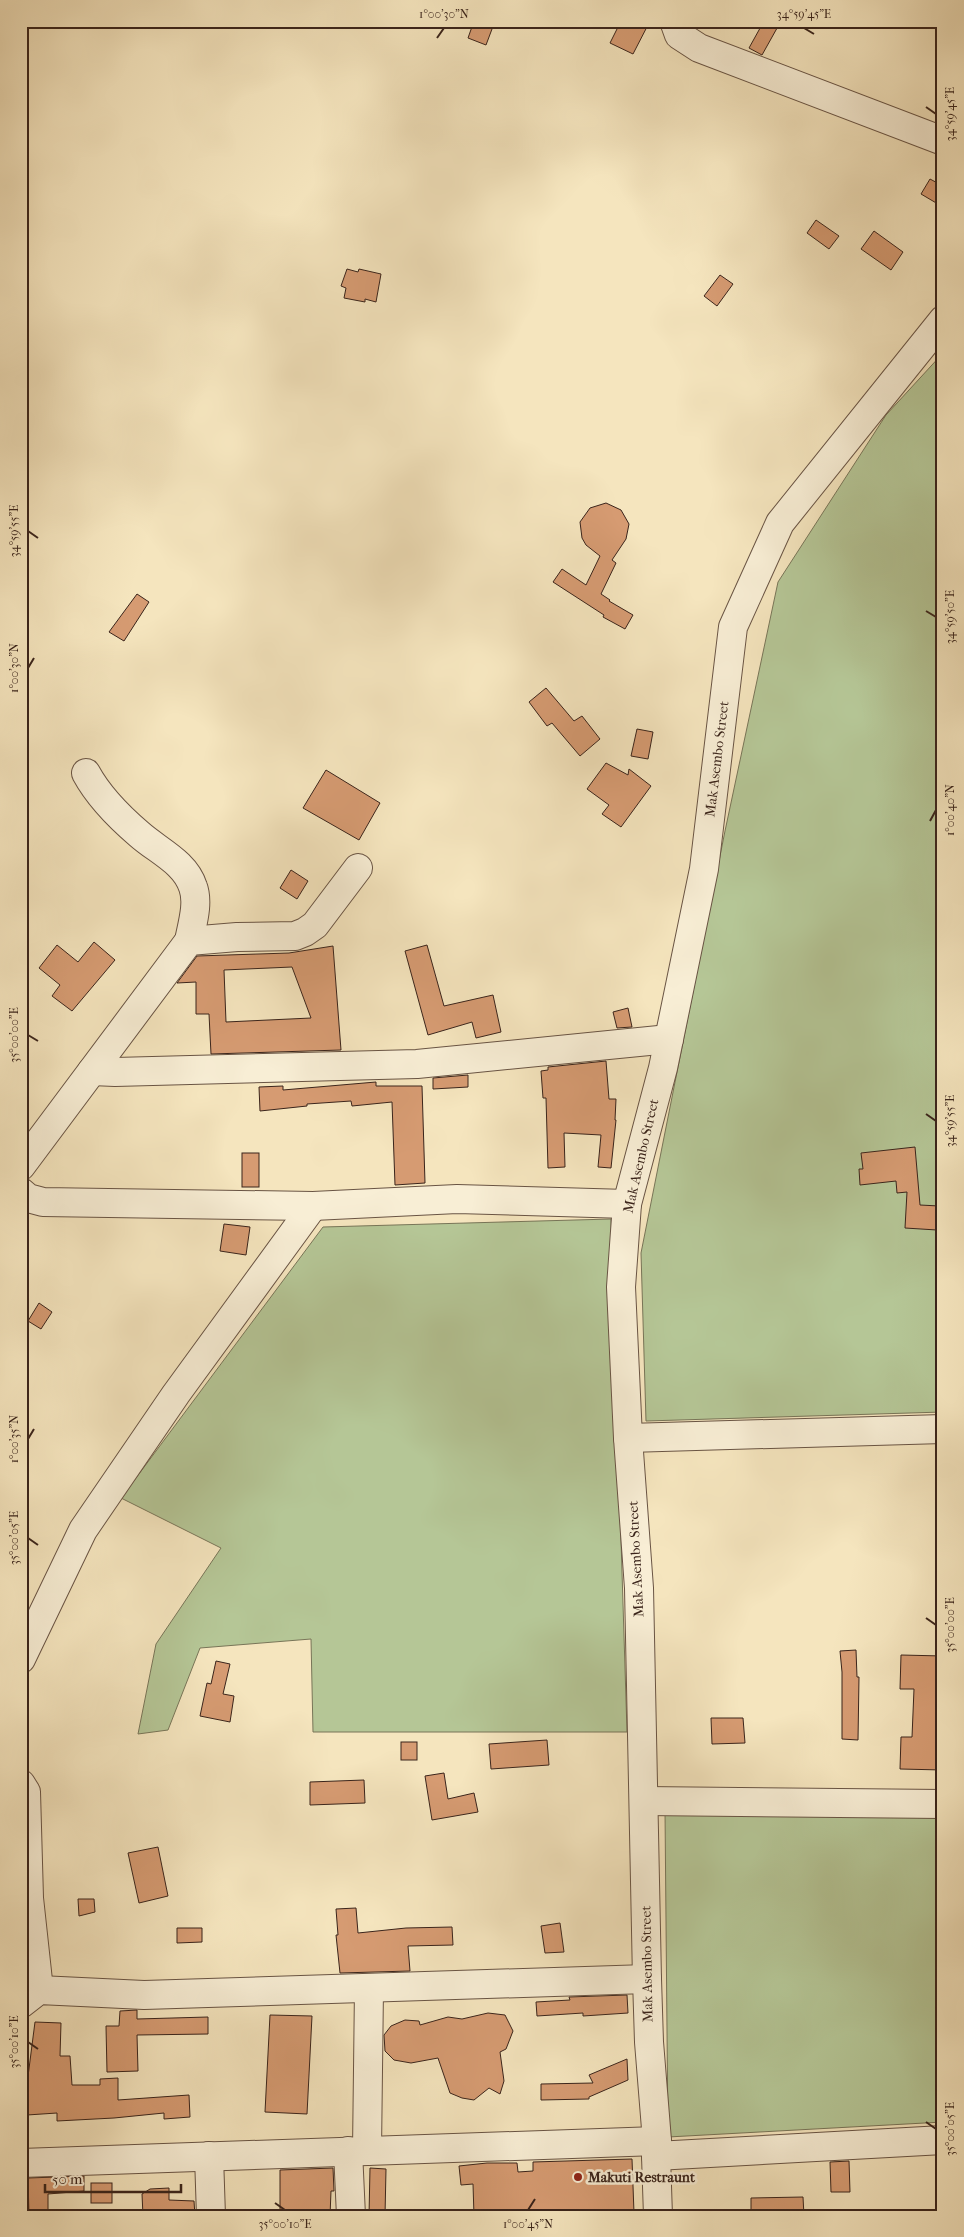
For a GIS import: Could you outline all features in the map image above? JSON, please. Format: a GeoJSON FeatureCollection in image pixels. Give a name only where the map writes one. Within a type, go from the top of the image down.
{"type":"FeatureCollection","features":[{"type":"Feature","properties":{"kind":"street"},"geometry":{"type":"LineString","coordinates":[[674,21],[679,34],[699,48],[943,141]]}},
{"type":"Feature","properties":{"kind":"street","name":"Mak Asembo Street"},"geometry":{"type":"LineString","coordinates":[[658,2216],[647,1979],[639,1588],[628,1438],[621,1287],[628,1204],[669,1039],[704,869],[733,627],[780,523],[943,320]]}},
{"type":"Feature","properties":{"kind":"street"},"geometry":{"type":"LineString","coordinates":[[21,1166],[189,941],[194,912],[194,888],[184,869],[140,835],[106,803],[86,773]]}},
{"type":"Feature","properties":{"kind":"street"},"geometry":{"type":"LineString","coordinates":[[189,941],[237,937],[295,936],[305,932],[315,925],[358,868]]}},
{"type":"Feature","properties":{"kind":"street"},"geometry":{"type":"LineString","coordinates":[[92,1071],[417,1064],[669,1039]]}},
{"type":"Feature","properties":{"kind":"street"},"geometry":{"type":"LineString","coordinates":[[21,1192],[28,1198],[43,1202],[313,1206],[457,1199],[628,1204]]}},
{"type":"Feature","properties":{"kind":"street"},"geometry":{"type":"LineString","coordinates":[[21,1659],[83,1530],[176,1394],[313,1206]]}},
{"type":"Feature","properties":{"kind":"street"},"geometry":{"type":"LineString","coordinates":[[628,1438],[943,1429]]}},
{"type":"Feature","properties":{"kind":"street"},"geometry":{"type":"LineString","coordinates":[[21,1784],[26,1792],[30,1997],[647,1979]]}},
{"type":"Feature","properties":{"kind":"street"},"geometry":{"type":"LineString","coordinates":[[644,1800],[943,1804]]}},
{"type":"Feature","properties":{"kind":"street"},"geometry":{"type":"LineString","coordinates":[[351,2216],[358,2151],[369,1988]]}},
{"type":"Feature","properties":{"kind":"street"},"geometry":{"type":"LineString","coordinates":[[21,2163],[358,2151],[656,2148],[943,2140]]}},
{"type":"Feature","properties":{"kind":"street"},"geometry":{"type":"LineString","coordinates":[[209,2156],[211,2216]]}},
{"type":"Feature","properties":{"kind":"green space"},"geometry":{"type":"Polygon","coordinates":[[[943,353],[943,1412],[646,1421],[641,1253],[725,831],[778,582],[886,415],[943,353]]]}},
{"type":"Feature","properties":{"kind":"green space"},"geometry":{"type":"Polygon","coordinates":[[[611,1219],[627,1732],[313,1732],[311,1639],[200,1648],[168,1730],[138,1734],[156,1644],[221,1548],[121,1498],[323,1227],[611,1219]]]}},
{"type":"Feature","properties":{"kind":"green space"},"geometry":{"type":"Polygon","coordinates":[[[665,1811],[943,1814],[943,2122],[668,2137],[665,1811]]]}},
{"type":"Feature","properties":{"kind":"building"},"geometry":{"type":"Polygon","coordinates":[[[474,21],[495,21],[486,45],[468,38],[474,21]]]}},
{"type":"Feature","properties":{"kind":"building"},"geometry":{"type":"Polygon","coordinates":[[[621,21],[650,21],[633,54],[610,43],[621,21]]]}},
{"type":"Feature","properties":{"kind":"building"},"geometry":{"type":"Polygon","coordinates":[[[764,21],[781,21],[762,55],[749,48],[764,21]]]}},
{"type":"Feature","properties":{"kind":"building"},"geometry":{"type":"Polygon","coordinates":[[[930,179],[943,186],[943,207],[921,194],[930,179]]]}},
{"type":"Feature","properties":{"kind":"building"},"geometry":{"type":"Polygon","coordinates":[[[816,220],[839,236],[829,249],[807,233],[816,220]]]}},
{"type":"Feature","properties":{"kind":"building"},"geometry":{"type":"Polygon","coordinates":[[[874,231],[903,252],[891,270],[861,249],[874,231]]]}},
{"type":"Feature","properties":{"kind":"building"},"geometry":{"type":"Polygon","coordinates":[[[347,269],[358,272],[359,269],[381,274],[376,302],[365,299],[365,302],[344,298],[346,288],[341,286],[347,269]]]}},
{"type":"Feature","properties":{"kind":"building"},"geometry":{"type":"Polygon","coordinates":[[[720,275],[733,284],[717,306],[704,296],[720,275]]]}},
{"type":"Feature","properties":{"kind":"building"},"geometry":{"type":"Polygon","coordinates":[[[606,503],[621,510],[629,524],[626,539],[612,560],[616,563],[601,594],[633,615],[625,629],[603,617],[604,615],[553,582],[562,569],[586,585],[600,556],[586,545],[582,538],[580,522],[590,508],[606,503]]]}},
{"type":"Feature","properties":{"kind":"building"},"geometry":{"type":"Polygon","coordinates":[[[137,594],[149,602],[124,641],[109,632],[137,594]]]}},
{"type":"Feature","properties":{"kind":"building"},"geometry":{"type":"Polygon","coordinates":[[[546,688],[574,721],[582,716],[600,739],[580,756],[552,723],[547,726],[529,702],[546,688]]]}},
{"type":"Feature","properties":{"kind":"building"},"geometry":{"type":"Polygon","coordinates":[[[637,729],[653,732],[648,759],[631,756],[637,729]]]}},
{"type":"Feature","properties":{"kind":"building"},"geometry":{"type":"Polygon","coordinates":[[[606,763],[628,775],[629,769],[651,786],[621,827],[602,814],[609,805],[587,789],[606,763]]]}},
{"type":"Feature","properties":{"kind":"building"},"geometry":{"type":"Polygon","coordinates":[[[326,770],[380,803],[359,840],[303,808],[326,770]]]}},
{"type":"Feature","properties":{"kind":"building"},"geometry":{"type":"Polygon","coordinates":[[[291,870],[308,881],[297,899],[280,888],[291,870]]]}},
{"type":"Feature","properties":{"kind":"building"},"geometry":{"type":"Polygon","coordinates":[[[94,942],[115,960],[72,1011],[52,996],[60,985],[39,968],[57,945],[78,962],[94,942]]]}},
{"type":"Feature","properties":{"kind":"building"},"geometry":{"type":"Polygon","coordinates":[[[427,945],[444,1006],[493,995],[501,1032],[476,1038],[472,1022],[428,1035],[405,951],[427,945]]]}},
{"type":"Feature","properties":{"kind":"building"},"geometry":{"type":"Polygon","coordinates":[[[333,946],[341,1050],[211,1054],[209,1014],[196,1014],[196,982],[177,983],[197,956],[289,953],[333,946]],[[292,967],[224,970],[226,1022],[311,1018],[292,967]]]}},
{"type":"Feature","properties":{"kind":"building"},"geometry":{"type":"Polygon","coordinates":[[[628,1008],[632,1027],[617,1028],[613,1012],[628,1008]]]}},
{"type":"Feature","properties":{"kind":"building"},"geometry":{"type":"Polygon","coordinates":[[[606,1061],[609,1099],[616,1099],[616,1120],[611,1168],[598,1167],[601,1135],[564,1133],[565,1167],[548,1168],[546,1098],[543,1098],[541,1071],[548,1070],[548,1067],[606,1061]]]}},
{"type":"Feature","properties":{"kind":"building"},"geometry":{"type":"Polygon","coordinates":[[[468,1075],[468,1087],[433,1089],[433,1078],[468,1075]]]}},
{"type":"Feature","properties":{"kind":"building"},"geometry":{"type":"Polygon","coordinates":[[[376,1082],[376,1086],[422,1086],[425,1183],[395,1185],[392,1102],[352,1106],[351,1101],[307,1104],[307,1106],[260,1111],[259,1087],[283,1086],[283,1090],[376,1082]]]}},
{"type":"Feature","properties":{"kind":"building"},"geometry":{"type":"Polygon","coordinates":[[[915,1147],[920,1205],[939,1206],[937,1230],[905,1228],[907,1192],[897,1193],[896,1181],[860,1185],[859,1169],[863,1169],[861,1153],[915,1147]]]}},
{"type":"Feature","properties":{"kind":"building"},"geometry":{"type":"Polygon","coordinates":[[[242,1153],[259,1153],[259,1187],[242,1187],[242,1153]]]}},
{"type":"Feature","properties":{"kind":"building"},"geometry":{"type":"Polygon","coordinates":[[[224,1224],[250,1227],[246,1255],[220,1251],[224,1224]]]}},
{"type":"Feature","properties":{"kind":"building"},"geometry":{"type":"Polygon","coordinates":[[[39,1303],[52,1312],[41,1329],[28,1321],[39,1303]]]}},
{"type":"Feature","properties":{"kind":"building"},"geometry":{"type":"Polygon","coordinates":[[[856,1650],[857,1677],[859,1677],[858,1740],[842,1739],[842,1672],[840,1651],[856,1650]]]}},
{"type":"Feature","properties":{"kind":"building"},"geometry":{"type":"Polygon","coordinates":[[[901,1655],[943,1656],[943,1770],[900,1769],[901,1737],[912,1737],[914,1689],[900,1689],[901,1655]]]}},
{"type":"Feature","properties":{"kind":"building"},"geometry":{"type":"Polygon","coordinates":[[[216,1661],[230,1664],[223,1694],[234,1696],[230,1722],[200,1716],[207,1683],[211,1684],[216,1661]]]}},
{"type":"Feature","properties":{"kind":"building"},"geometry":{"type":"Polygon","coordinates":[[[711,1718],[743,1718],[745,1743],[712,1744],[711,1718]]]}},
{"type":"Feature","properties":{"kind":"building"},"geometry":{"type":"Polygon","coordinates":[[[547,1740],[549,1765],[491,1769],[489,1744],[547,1740]]]}},
{"type":"Feature","properties":{"kind":"building"},"geometry":{"type":"Polygon","coordinates":[[[401,1742],[417,1742],[417,1760],[401,1760],[401,1742]]]}},
{"type":"Feature","properties":{"kind":"building"},"geometry":{"type":"Polygon","coordinates":[[[444,1773],[448,1799],[474,1793],[478,1812],[432,1820],[425,1776],[444,1773]]]}},
{"type":"Feature","properties":{"kind":"building"},"geometry":{"type":"Polygon","coordinates":[[[364,1780],[365,1803],[310,1805],[310,1782],[364,1780]]]}},
{"type":"Feature","properties":{"kind":"building"},"geometry":{"type":"Polygon","coordinates":[[[158,1847],[168,1896],[139,1903],[128,1853],[158,1847]]]}},
{"type":"Feature","properties":{"kind":"building"},"geometry":{"type":"Polygon","coordinates":[[[78,1899],[94,1899],[95,1912],[79,1916],[78,1899]]]}},
{"type":"Feature","properties":{"kind":"building"},"geometry":{"type":"Polygon","coordinates":[[[356,1908],[358,1933],[406,1928],[452,1927],[453,1945],[408,1946],[410,1971],[340,1973],[336,1935],[338,1935],[336,1909],[356,1908]]]}},
{"type":"Feature","properties":{"kind":"building"},"geometry":{"type":"Polygon","coordinates":[[[560,1923],[564,1952],[545,1953],[541,1926],[560,1923]]]}},
{"type":"Feature","properties":{"kind":"building"},"geometry":{"type":"Polygon","coordinates":[[[177,1928],[202,1928],[202,1942],[177,1943],[177,1928]]]}},
{"type":"Feature","properties":{"kind":"building"},"geometry":{"type":"Polygon","coordinates":[[[627,1995],[628,2013],[583,2016],[583,2013],[537,2016],[536,2002],[570,2000],[569,1997],[627,1995]]]}},
{"type":"Feature","properties":{"kind":"building"},"geometry":{"type":"Polygon","coordinates":[[[137,2010],[137,2019],[208,2017],[208,2034],[137,2035],[138,2071],[107,2072],[106,2026],[119,2026],[120,2011],[137,2010]]]}},
{"type":"Feature","properties":{"kind":"building"},"geometry":{"type":"Polygon","coordinates":[[[488,2013],[505,2015],[513,2031],[506,2049],[500,2052],[504,2081],[500,2094],[489,2088],[474,2100],[462,2098],[450,2093],[438,2058],[411,2063],[394,2060],[385,2051],[384,2035],[391,2026],[405,2020],[419,2021],[420,2025],[448,2017],[462,2019],[488,2013]]]}},
{"type":"Feature","properties":{"kind":"building"},"geometry":{"type":"Polygon","coordinates":[[[270,2015],[312,2016],[307,2114],[265,2112],[270,2015]]]}},
{"type":"Feature","properties":{"kind":"building"},"geometry":{"type":"Polygon","coordinates":[[[35,2022],[61,2023],[60,2056],[70,2056],[72,2085],[100,2085],[100,2079],[118,2078],[118,2100],[189,2095],[190,2117],[164,2119],[164,2113],[57,2121],[57,2113],[27,2115],[26,2092],[35,2022]]]}},
{"type":"Feature","properties":{"kind":"building"},"geometry":{"type":"Polygon","coordinates":[[[627,2059],[628,2080],[589,2097],[589,2099],[541,2100],[541,2084],[593,2083],[589,2075],[627,2059]]]}},
{"type":"Feature","properties":{"kind":"building"},"geometry":{"type":"Polygon","coordinates":[[[632,2159],[634,2213],[474,2216],[473,2184],[461,2185],[459,2166],[487,2163],[517,2163],[518,2172],[533,2171],[533,2162],[632,2159]]]}},
{"type":"Feature","properties":{"kind":"building"},"geometry":{"type":"Polygon","coordinates":[[[849,2161],[850,2192],[831,2192],[830,2162],[849,2161]]]}},
{"type":"Feature","properties":{"kind":"building"},"geometry":{"type":"Polygon","coordinates":[[[333,2168],[334,2191],[331,2191],[330,2216],[280,2216],[280,2170],[333,2168]]]}},
{"type":"Feature","properties":{"kind":"building"},"geometry":{"type":"Polygon","coordinates":[[[370,2168],[386,2169],[385,2216],[369,2216],[370,2168]]]}},
{"type":"Feature","properties":{"kind":"building"},"geometry":{"type":"Polygon","coordinates":[[[84,2176],[84,2191],[48,2194],[48,2216],[29,2216],[28,2178],[84,2176]]]}},
{"type":"Feature","properties":{"kind":"building"},"geometry":{"type":"Polygon","coordinates":[[[91,2183],[112,2183],[112,2203],[91,2203],[91,2183]]]}},
{"type":"Feature","properties":{"kind":"building"},"geometry":{"type":"Polygon","coordinates":[[[169,2188],[169,2200],[194,2201],[195,2216],[143,2216],[142,2194],[150,2189],[169,2188]]]}},
{"type":"Feature","properties":{"kind":"building"},"geometry":{"type":"Polygon","coordinates":[[[803,2197],[804,2216],[751,2216],[751,2198],[803,2197]]]}},
{"type":"Feature","properties":{"kind":"place","name":"Makuti Restraunt"},"geometry":{"type":"Point","coordinates":[578,2177]}}]}
